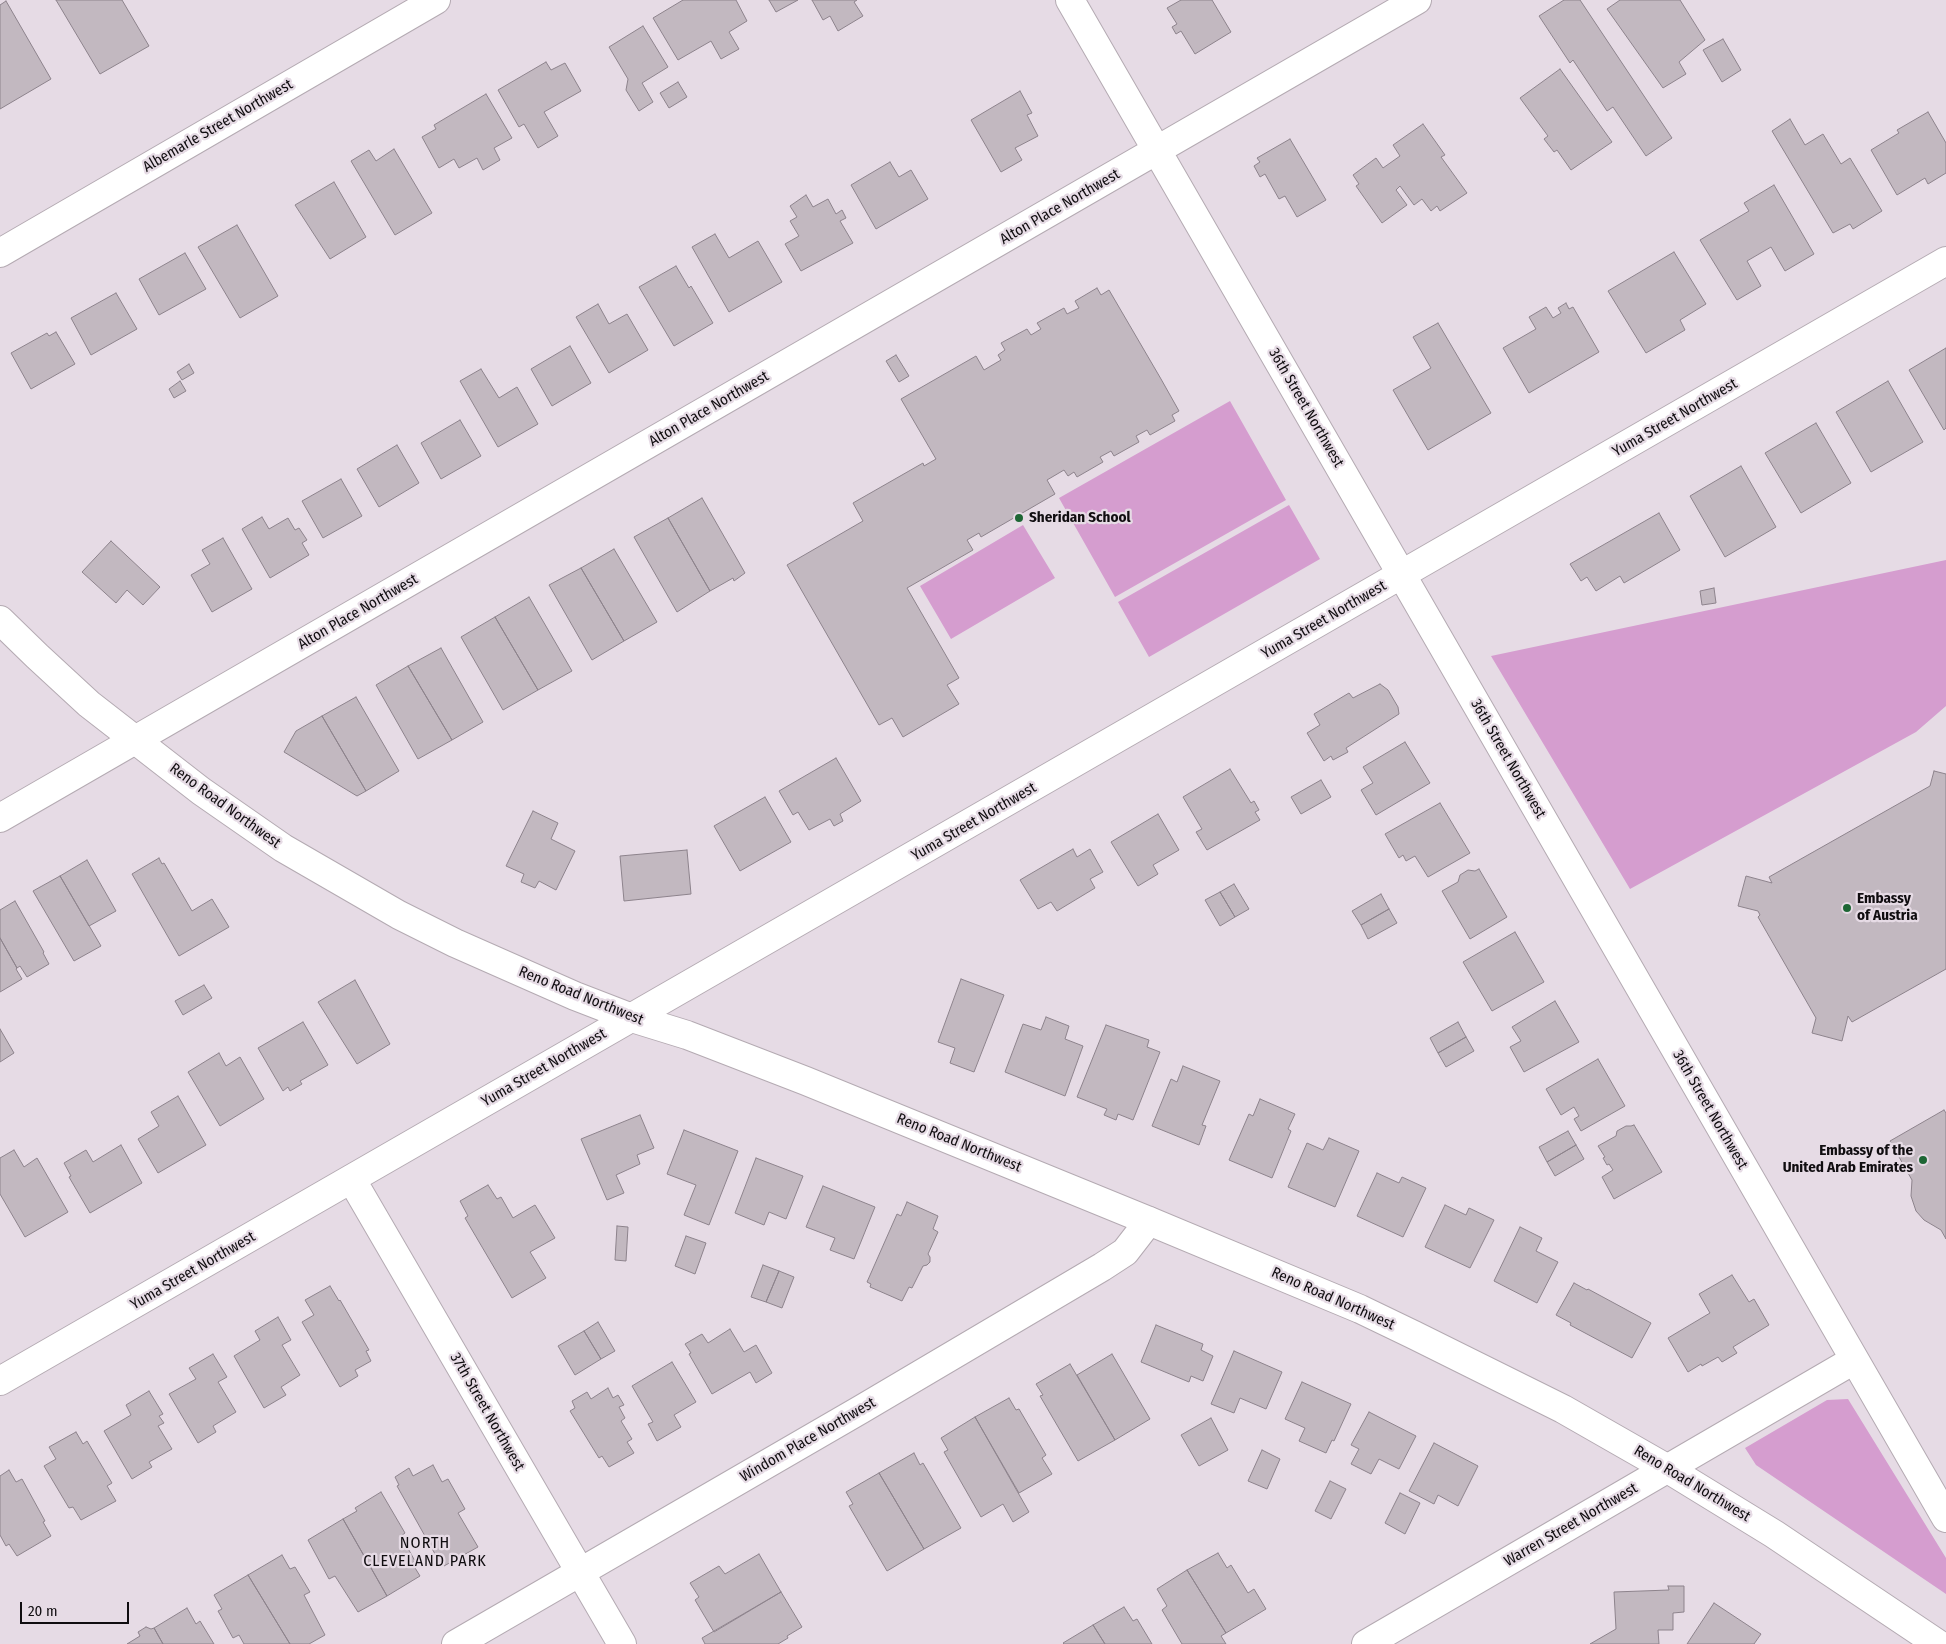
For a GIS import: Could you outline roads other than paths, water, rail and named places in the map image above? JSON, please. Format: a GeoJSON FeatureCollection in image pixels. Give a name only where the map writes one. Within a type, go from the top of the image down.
{"type":"FeatureCollection","features":[{"type":"Feature","properties":{"kind":"street","name":"Albemarle Street Northwest"},"geometry":{"type":"LineString","coordinates":[[0,253],[436,0]]}},
{"type":"Feature","properties":{"kind":"street","name":"36th Street Northwest"},"geometry":{"type":"LineString","coordinates":[[1070,0],[1946,1518]]}},
{"type":"Feature","properties":{"kind":"street","name":"Alton Place Northwest"},"geometry":{"type":"LineString","coordinates":[[0,818],[1417,0]]}},
{"type":"Feature","properties":{"kind":"street","name":"Yuma Street Northwest"},"geometry":{"type":"LineString","coordinates":[[0,1382],[352,1180],[562,1056],[632,1018],[1946,261]]}},
{"type":"Feature","properties":{"kind":"street","name":"Reno Road Northwest"},"geometry":{"type":"LineString","coordinates":[[0,620],[89,704],[135,740],[252,828],[365,896],[455,943],[574,996],[632,1018],[687,1035],[806,1081],[1149,1221],[1360,1310],[1472,1362],[1563,1409],[1668,1469],[1782,1540],[1938,1644]]}},
{"type":"Feature","properties":{"kind":"street","name":"37th Street Northwest"},"geometry":{"type":"LineString","coordinates":[[352,1180],[622,1644]]}},
{"type":"Feature","properties":{"kind":"street","name":"Windom Place Northwest"},"geometry":{"type":"LineString","coordinates":[[456,1644],[860,1410],[1102,1267],[1125,1252],[1149,1221]]}},
{"type":"Feature","properties":{"kind":"street","name":"Warren Street Northwest"},"geometry":{"type":"LineString","coordinates":[[1366,1644],[1854,1360]]}},
{"type":"Feature","properties":{"kind":"place","name":"Sheridan School"},"geometry":{"type":"Point","coordinates":[1019,518]}},
{"type":"Feature","properties":{"kind":"place","name":"Embassy of Austria"},"geometry":{"type":"Point","coordinates":[1847,908]}},
{"type":"Feature","properties":{"kind":"place","name":"Embassy of the United Arab Emirates"},"geometry":{"type":"Point","coordinates":[1923,1160]}},
{"type":"Feature","properties":{"kind":"district","name":"NORTH CLEVELAND PARK"},"geometry":{"type":"Point","coordinates":[425,1553]}}]}
